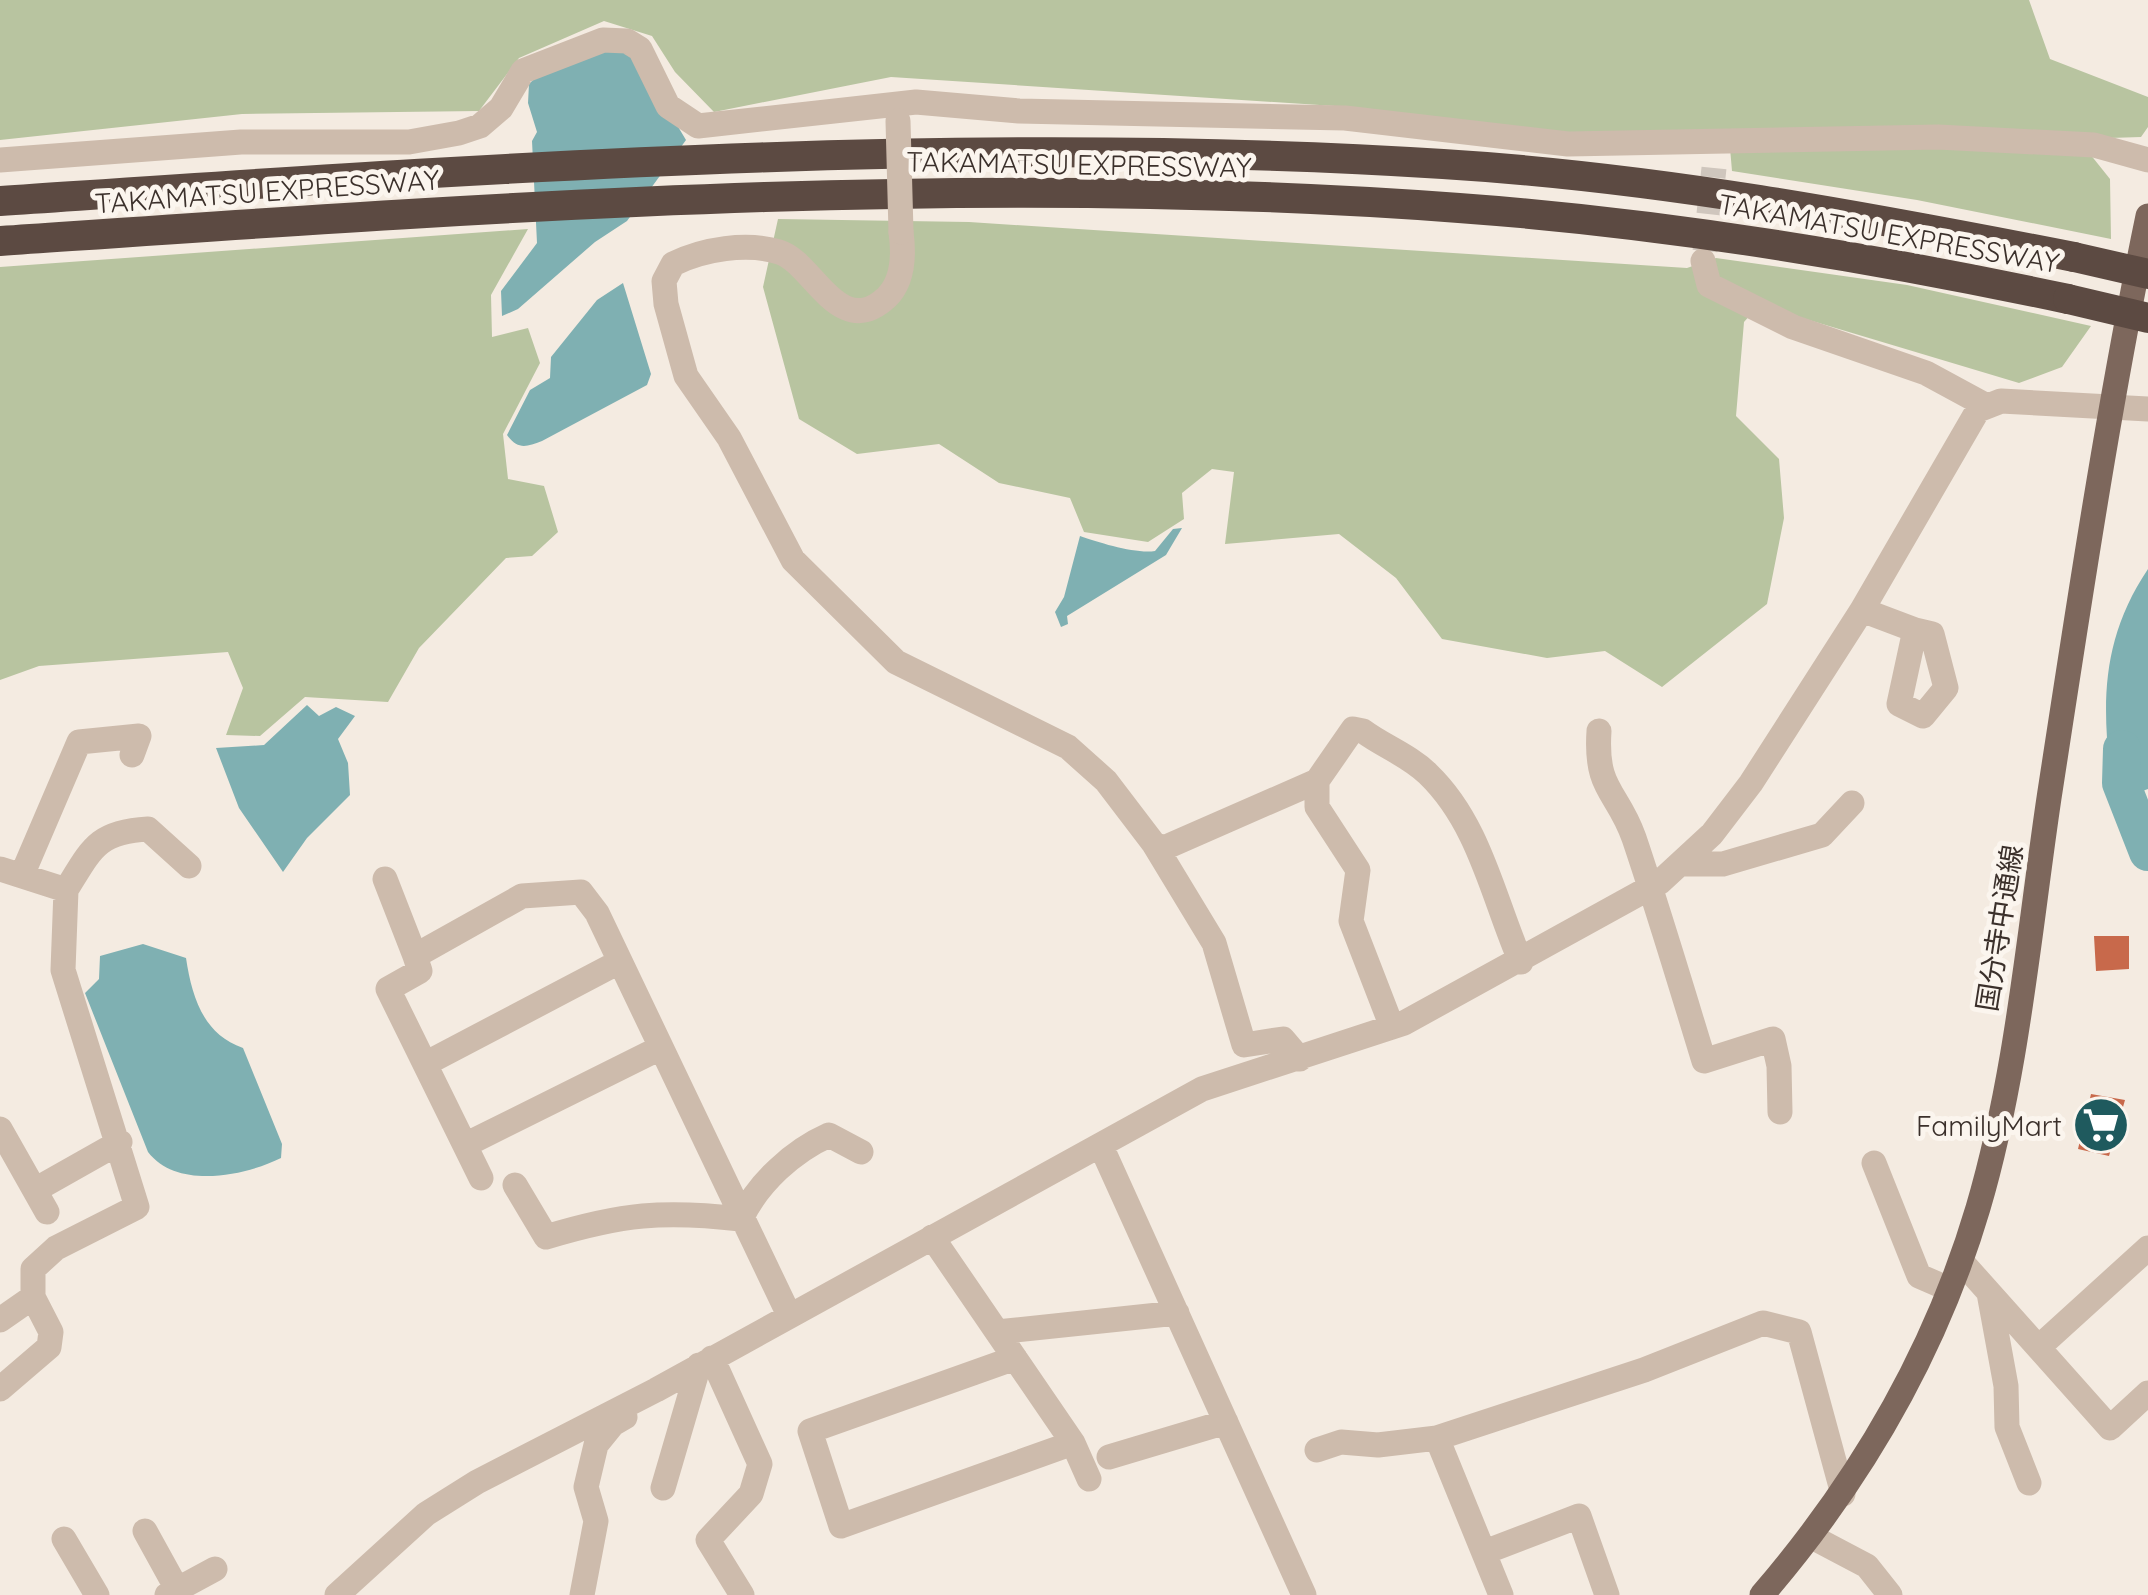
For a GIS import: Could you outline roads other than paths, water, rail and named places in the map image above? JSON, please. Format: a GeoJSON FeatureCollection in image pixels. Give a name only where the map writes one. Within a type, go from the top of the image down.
{"type":"FeatureCollection","features":[{"type":"Feature","properties":{"kind":"highway","name":"TAKAMATSU EXPRESSWAY"},"geometry":{"type":"LineString","coordinates":[[0,201],[714,158],[931,152],[1220,153],[1448,164],[1735,194],[2148,274]]}},
{"type":"Feature","properties":{"kind":"highway","name":"TAKAMATSU EXPRESSWAY"},"geometry":{"type":"LineString","coordinates":[[0,241],[721,199],[942,193],[1193,194],[1458,208],[1730,236],[1918,267],[2148,318]]}},
{"type":"Feature","properties":{"kind":"main road","name":"国分寺中通線"},"geometry":{"type":"LineString","coordinates":[[1762,1595],[1812,1538],[1843,1494],[1919,1362],[1961,1261],[1998,1122],[2110,404],[2148,216]]}},
{"type":"Feature","properties":{"kind":"street"},"geometry":{"type":"LineString","coordinates":[[0,160],[241,142],[409,142],[480,126],[501,108],[523,72],[603,40],[627,41],[648,60],[668,106],[698,126],[897,111],[1346,118],[1568,144],[1714,156],[1826,136],[1938,137],[2094,146],[2148,160]]}},
{"type":"Feature","properties":{"kind":"street"},"geometry":{"type":"LineString","coordinates":[[897,111],[901,232],[898,282],[881,302],[864,308],[831,300],[786,254],[774,250],[726,250],[674,264],[664,281],[666,304],[686,376],[729,438],[792,560],[874,643],[916,675],[1068,748],[1106,781],[1154,844],[1214,943],[1244,1045],[1283,1039],[1300,1058]]}},
{"type":"Feature","properties":{"kind":"street"},"geometry":{"type":"LineString","coordinates":[[1704,261],[1709,285],[1793,327],[1926,373],[1985,405]]}},
{"type":"Feature","properties":{"kind":"street"},"geometry":{"type":"LineString","coordinates":[[343,1592],[438,1506],[1202,1089],[1392,1027],[1520,962],[1651,888],[1685,864],[1751,783],[1862,610],[1978,410],[2002,401],[2148,409]]}},
{"type":"Feature","properties":{"kind":"street"},"geometry":{"type":"LineString","coordinates":[[1862,610],[1914,630]]}},
{"type":"Feature","properties":{"kind":"street"},"geometry":{"type":"LineString","coordinates":[[1154,844],[1164,848],[1183,843],[1317,781],[1354,729],[1426,771],[1484,858],[1520,962]]}},
{"type":"Feature","properties":{"kind":"street"},"geometry":{"type":"LineString","coordinates":[[1599,730],[1597,761],[1602,783],[1632,831],[1704,1061],[1773,1039],[1779,1066],[1780,1112]]}},
{"type":"Feature","properties":{"kind":"street"},"geometry":{"type":"LineString","coordinates":[[66,890],[11,872],[79,742],[139,736],[132,755]]}},
{"type":"Feature","properties":{"kind":"street"},"geometry":{"type":"LineString","coordinates":[[1317,781],[1317,807],[1358,870],[1352,921],[1392,1027]]}},
{"type":"Feature","properties":{"kind":"street"},"geometry":{"type":"LineString","coordinates":[[1685,864],[1723,864],[1822,836],[1852,804]]}},
{"type":"Feature","properties":{"kind":"street"},"geometry":{"type":"LineString","coordinates":[[0,1389],[49,1347],[51,1332],[34,1296],[34,1269],[56,1248],[137,1207],[120,1142],[63,970],[66,890],[89,852],[115,831],[148,829],[189,866]]}},
{"type":"Feature","properties":{"kind":"street"},"geometry":{"type":"LineString","coordinates":[[385,879],[420,971],[388,989],[481,1178]]}},
{"type":"Feature","properties":{"kind":"street"},"geometry":{"type":"LineString","coordinates":[[415,956],[522,896],[582,892],[597,914],[789,1315]]}},
{"type":"Feature","properties":{"kind":"street"},"geometry":{"type":"LineString","coordinates":[[425,1064],[619,962]]}},
{"type":"Feature","properties":{"kind":"street"},"geometry":{"type":"LineString","coordinates":[[465,1145],[658,1048]]}},
{"type":"Feature","properties":{"kind":"street"},"geometry":{"type":"LineString","coordinates":[[0,1129],[41,1201],[120,1142]]}},
{"type":"Feature","properties":{"kind":"street"},"geometry":{"type":"LineString","coordinates":[[741,1219],[750,1198],[804,1146],[829,1135],[862,1152]]}},
{"type":"Feature","properties":{"kind":"street"},"geometry":{"type":"LineString","coordinates":[[1102,1146],[1304,1595]]}},
{"type":"Feature","properties":{"kind":"street"},"geometry":{"type":"LineString","coordinates":[[1874,1163],[1920,1276],[1949,1289]]}},
{"type":"Feature","properties":{"kind":"street"},"geometry":{"type":"LineString","coordinates":[[514,1185],[546,1237],[612,1217],[674,1212],[741,1219]]}},
{"type":"Feature","properties":{"kind":"street"},"geometry":{"type":"LineString","coordinates":[[932,1237],[1073,1443],[1088,1480]]}},
{"type":"Feature","properties":{"kind":"street"},"geometry":{"type":"LineString","coordinates":[[2040,1347],[2148,1248]]}},
{"type":"Feature","properties":{"kind":"street"},"geometry":{"type":"LineString","coordinates":[[1961,1261],[2110,1428],[2148,1393]]}},
{"type":"Feature","properties":{"kind":"street"},"geometry":{"type":"LineString","coordinates":[[1990,1293],[2006,1386],[2007,1427],[2029,1483]]}},
{"type":"Feature","properties":{"kind":"street"},"geometry":{"type":"LineString","coordinates":[[0,1320],[34,1296]]}},
{"type":"Feature","properties":{"kind":"street"},"geometry":{"type":"LineString","coordinates":[[997,1332],[1177,1313]]}},
{"type":"Feature","properties":{"kind":"street"},"geometry":{"type":"LineString","coordinates":[[1317,1450],[1341,1442],[1378,1445],[1438,1438],[1644,1370],[1763,1323],[1799,1332],[1843,1494]]}},
{"type":"Feature","properties":{"kind":"street"},"geometry":{"type":"LineString","coordinates":[[1014,1358],[810,1432],[841,1526],[1073,1443]]}},
{"type":"Feature","properties":{"kind":"street"},"geometry":{"type":"LineString","coordinates":[[663,1488],[706,1362]]}},
{"type":"Feature","properties":{"kind":"street"},"geometry":{"type":"LineString","coordinates":[[706,1362],[760,1464],[751,1494],[708,1540],[742,1595]]}},
{"type":"Feature","properties":{"kind":"street"},"geometry":{"type":"LineString","coordinates":[[582,1595],[596,1521],[586,1487],[596,1444],[613,1424],[654,1402],[656,1390]]}},
{"type":"Feature","properties":{"kind":"street"},"geometry":{"type":"LineString","coordinates":[[1108,1457],[1226,1422]]}},
{"type":"Feature","properties":{"kind":"street"},"geometry":{"type":"LineString","coordinates":[[1438,1438],[1501,1595]]}},
{"type":"Feature","properties":{"kind":"street"},"geometry":{"type":"LineString","coordinates":[[1485,1552],[1578,1516],[1607,1595]]}},
{"type":"Feature","properties":{"kind":"street"},"geometry":{"type":"LineString","coordinates":[[145,1531],[172,1592],[215,1569]]}},
{"type":"Feature","properties":{"kind":"street"},"geometry":{"type":"LineString","coordinates":[[1812,1538],[1867,1566],[1890,1595]]}},
{"type":"Feature","properties":{"kind":"street"},"geometry":{"type":"LineString","coordinates":[[64,1539],[97,1595]]}},
{"type":"Feature","properties":{"kind":"water"},"geometry":{"type":"Polygon","coordinates":[[[615,47],[632,50],[686,140],[627,221],[595,242],[518,309],[502,316],[501,291],[537,243],[532,141],[537,132],[528,103],[529,84],[543,70],[615,47]]]}},
{"type":"Feature","properties":{"kind":"water"},"geometry":{"type":"Polygon","coordinates":[[[623,283],[651,374],[647,385],[542,441],[527,446],[515,443],[507,435],[530,390],[550,378],[551,357],[597,300],[623,283]]]}},
{"type":"Feature","properties":{"kind":"water"},"geometry":{"type":"Polygon","coordinates":[[[1182,528],[1166,555],[1067,616],[1068,624],[1061,627],[1055,612],[1064,597],[1080,536],[1147,552],[1155,551],[1173,529],[1182,528]]]}},
{"type":"Feature","properties":{"kind":"water"},"geometry":{"type":"Polygon","coordinates":[[[2148,569],[2148,789],[2114,801],[2107,739],[2107,681],[2119,625],[2148,569]]]}},
{"type":"Feature","properties":{"kind":"water"},"geometry":{"type":"Polygon","coordinates":[[[307,705],[319,716],[336,707],[355,716],[338,739],[348,763],[350,795],[307,838],[283,872],[239,808],[216,748],[264,745],[307,705]]]}},
{"type":"Feature","properties":{"kind":"water"},"geometry":{"type":"Polygon","coordinates":[[[143,944],[186,958],[196,1000],[209,1024],[229,1042],[243,1048],[282,1144],[281,1158],[249,1170],[212,1176],[176,1172],[148,1152],[85,993],[99,979],[100,956],[143,944]]]}},
{"type":"Feature","properties":{"kind":"waterway"},"geometry":{"type":"LineString","coordinates":[[2122,749],[2121,783],[2148,852]]}},
{"type":"Feature","properties":{"kind":"tunnel"},"geometry":{"type":"LineString","coordinates":[[1705,251],[1714,168]]}},
{"type":"Feature","properties":{"kind":"place","name":"FamilyMart"},"geometry":{"type":"Point","coordinates":[2101,1125]}}]}
